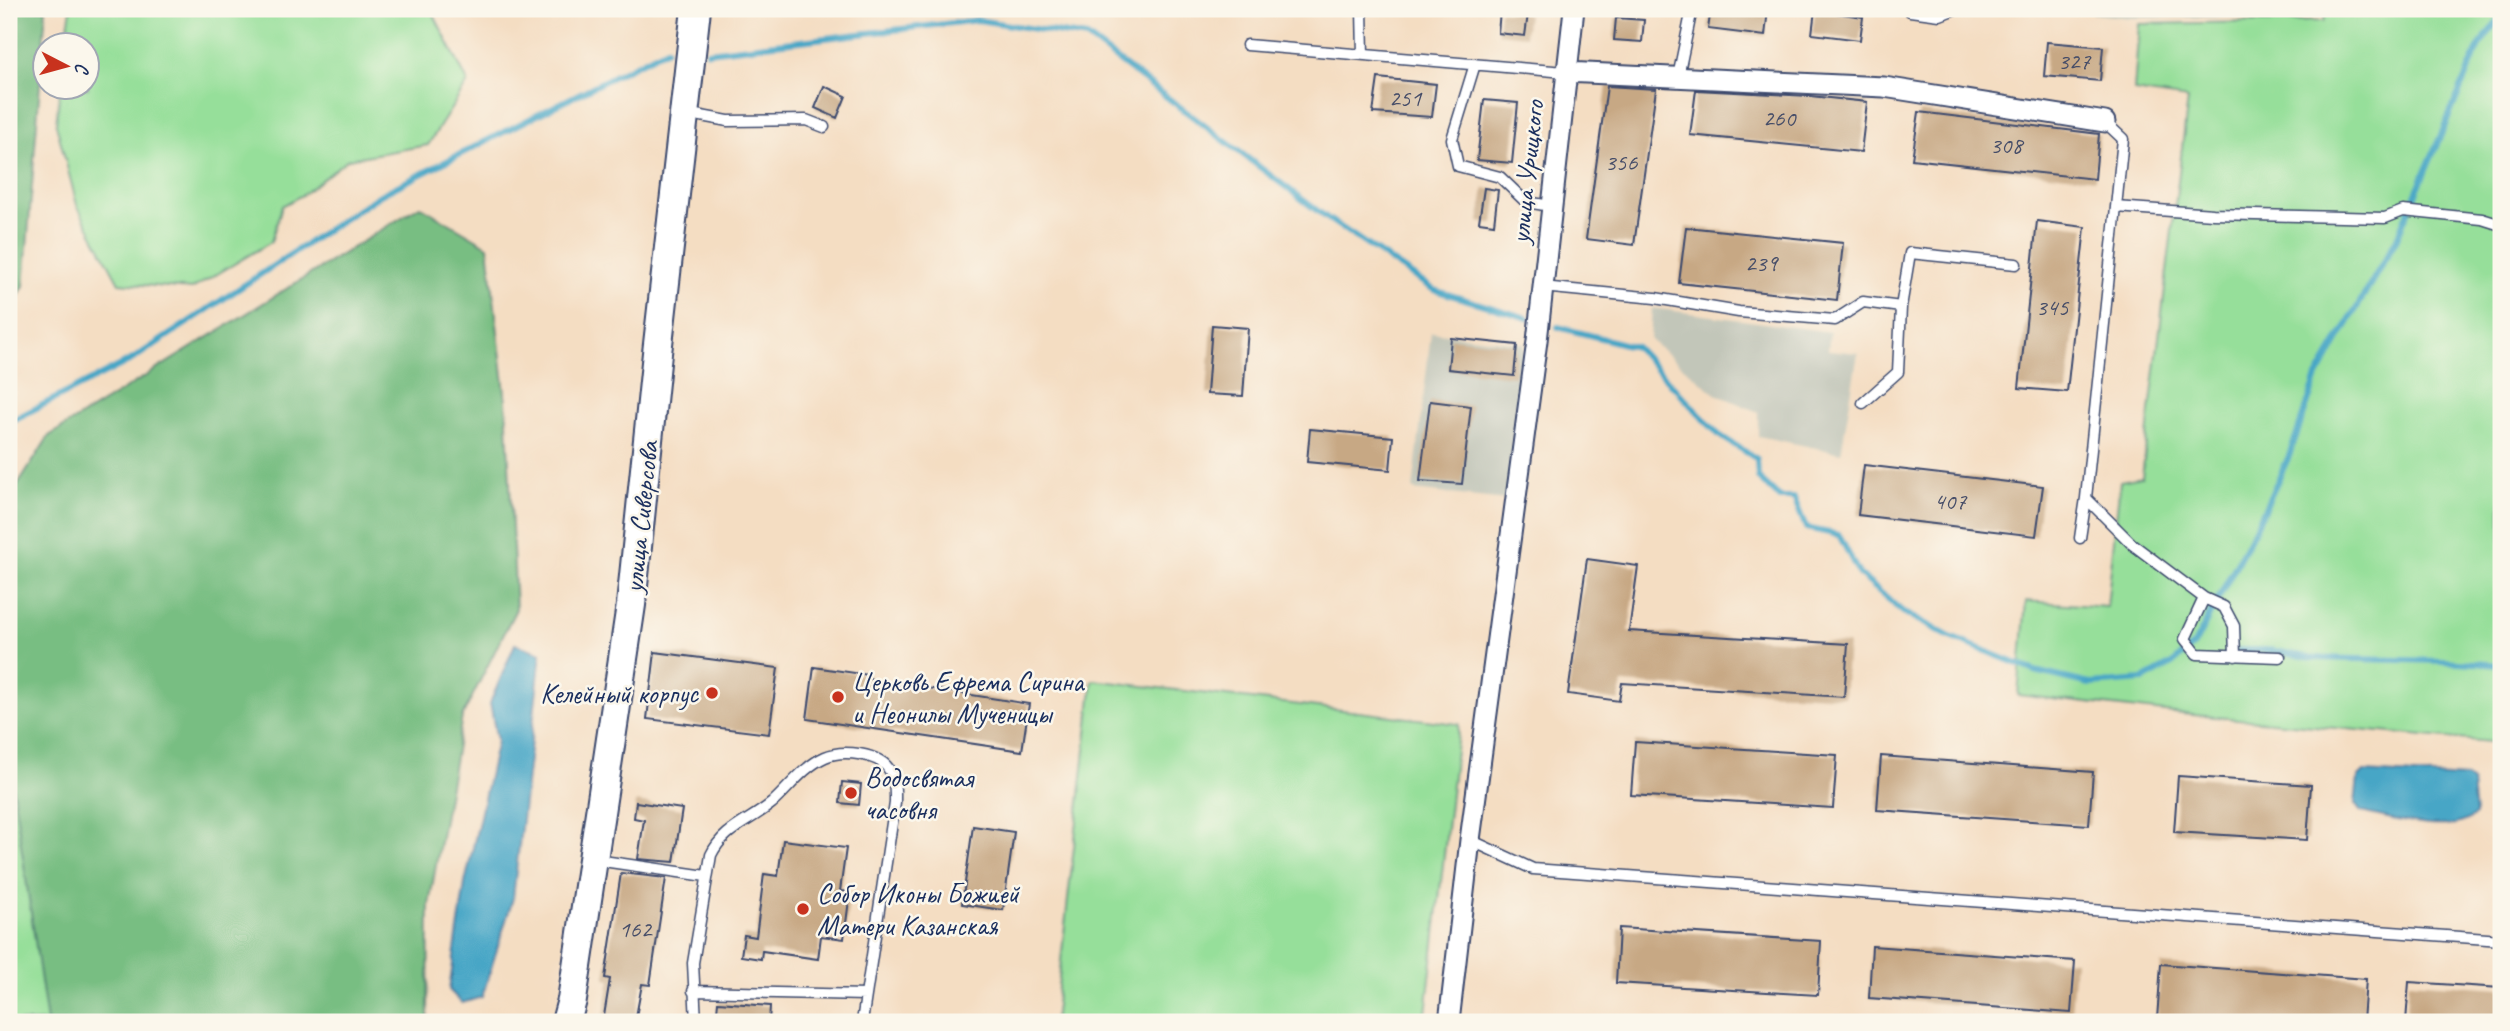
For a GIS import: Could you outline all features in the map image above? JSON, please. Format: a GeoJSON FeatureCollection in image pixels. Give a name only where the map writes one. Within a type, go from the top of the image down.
{"type":"FeatureCollection","features":[{"type":"Feature","properties":{"kind":"street","name":"улица Сиверсова"},"geometry":{"type":"LineString","coordinates":[[566,1022],[572,1000],[631,605],[696,9]]}},
{"type":"Feature","properties":{"kind":"street","name":"улица Урицкого"},"geometry":{"type":"LineString","coordinates":[[1449,1022],[1470,840],[1536,341],[1574,9]]}},
{"type":"Feature","properties":{"kind":"street"},"geometry":{"type":"LineString","coordinates":[[1565,72],[1884,87],[2105,122]]}},
{"type":"Feature","properties":{"kind":"lane"},"geometry":{"type":"LineString","coordinates":[[1362,9],[1363,55]]}},
{"type":"Feature","properties":{"kind":"lane"},"geometry":{"type":"LineString","coordinates":[[1678,77],[1692,9]]}},
{"type":"Feature","properties":{"kind":"lane"},"geometry":{"type":"LineString","coordinates":[[1908,9],[1940,15],[1955,9]]}},
{"type":"Feature","properties":{"kind":"lane"},"geometry":{"type":"LineString","coordinates":[[1247,45],[1565,72]]}},
{"type":"Feature","properties":{"kind":"lane"},"geometry":{"type":"LineString","coordinates":[[1475,64],[1452,139],[1458,166],[1500,177],[1526,202],[1551,206]]}},
{"type":"Feature","properties":{"kind":"lane"},"geometry":{"type":"LineString","coordinates":[[684,113],[728,121],[806,120],[824,127]]}},
{"type":"Feature","properties":{"kind":"lane"},"geometry":{"type":"LineString","coordinates":[[2080,538],[2123,139],[2105,122]]}},
{"type":"Feature","properties":{"kind":"lane"},"geometry":{"type":"LineString","coordinates":[[2116,207],[2213,214],[2385,218],[2403,211],[2482,219],[2501,225]]}},
{"type":"Feature","properties":{"kind":"lane"},"geometry":{"type":"LineString","coordinates":[[1863,403],[1898,372],[1900,307],[1910,254],[2016,264]]}},
{"type":"Feature","properties":{"kind":"lane"},"geometry":{"type":"LineString","coordinates":[[1542,287],[1655,298],[1739,312],[1835,320],[1863,302],[1900,307]]}},
{"type":"Feature","properties":{"kind":"lane"},"geometry":{"type":"LineString","coordinates":[[2086,498],[2132,544],[2204,598],[2224,607],[2234,626],[2235,656]]}},
{"type":"Feature","properties":{"kind":"lane"},"geometry":{"type":"LineString","coordinates":[[2204,598],[2185,639],[2197,654],[2280,657]]}},
{"type":"Feature","properties":{"kind":"lane"},"geometry":{"type":"LineString","coordinates":[[696,1022],[693,963],[710,855],[717,842],[727,831],[762,811],[801,773],[825,756],[845,754],[863,755],[881,761],[891,771],[895,803],[862,1022]]}},
{"type":"Feature","properties":{"kind":"lane"},"geometry":{"type":"LineString","coordinates":[[1470,840],[1533,869],[2501,940]]}},
{"type":"Feature","properties":{"kind":"lane"},"geometry":{"type":"LineString","coordinates":[[592,860],[706,876]]}},
{"type":"Feature","properties":{"kind":"lane"},"geometry":{"type":"LineString","coordinates":[[693,990],[866,995]]}},
{"type":"Feature","properties":{"kind":"shaded area"},"geometry":{"type":"Polygon","coordinates":[[[2093,9],[2322,9],[2321,17],[2131,18],[2093,14],[2093,9]]]}},
{"type":"Feature","properties":{"kind":"shaded area"},"geometry":{"type":"Polygon","coordinates":[[[1652,308],[1830,332],[1828,350],[1858,353],[1841,453],[1758,436],[1758,412],[1716,394],[1650,340],[1652,308]]]}},
{"type":"Feature","properties":{"kind":"shaded area"},"geometry":{"type":"Polygon","coordinates":[[[1431,332],[1524,344],[1506,500],[1413,490],[1431,332]]]}},
{"type":"Feature","properties":{"kind":"green space"},"geometry":{"type":"Polygon","coordinates":[[[9,9],[46,9],[44,32],[32,32],[32,102],[39,102],[24,286],[9,313],[9,9]]]}},
{"type":"Feature","properties":{"kind":"green space"},"geometry":{"type":"Polygon","coordinates":[[[71,9],[431,9],[468,82],[428,145],[348,159],[302,195],[282,206],[271,242],[192,289],[119,283],[77,205],[56,124],[58,102],[102,102],[102,32],[67,32],[71,9]]]}},
{"type":"Feature","properties":{"kind":"green space"},"geometry":{"type":"Polygon","coordinates":[[[2326,9],[2501,9],[2501,743],[2182,714],[2018,695],[2026,601],[2107,607],[2120,481],[2142,477],[2188,99],[2134,91],[2139,24],[2323,21],[2326,9]]]}},
{"type":"Feature","properties":{"kind":"green space"},"geometry":{"type":"Polygon","coordinates":[[[420,206],[488,246],[506,401],[516,609],[462,717],[429,905],[428,1022],[47,1022],[9,763],[9,499],[49,436],[420,206]]]}},
{"type":"Feature","properties":{"kind":"green space"},"geometry":{"type":"Polygon","coordinates":[[[9,498],[34,512],[78,1022],[9,1022],[9,498]]]}},
{"type":"Feature","properties":{"kind":"green space"},"geometry":{"type":"Polygon","coordinates":[[[1093,680],[1459,724],[1425,1022],[1054,1022],[1093,680]]]}},
{"type":"Feature","properties":{"kind":"water"},"geometry":{"type":"Polygon","coordinates":[[[515,644],[541,653],[513,898],[482,997],[462,1003],[449,990],[465,883],[497,741],[490,703],[515,644]]]}},
{"type":"Feature","properties":{"kind":"water"},"geometry":{"type":"Polygon","coordinates":[[[2364,772],[2466,778],[2472,783],[2475,815],[2451,825],[2436,825],[2361,812],[2355,804],[2358,778],[2364,772]]]}},
{"type":"Feature","properties":{"kind":"building"},"geometry":{"type":"Polygon","coordinates":[[[1711,9],[1768,9],[1765,36],[1708,29],[1711,9]]]}},
{"type":"Feature","properties":{"kind":"building"},"geometry":{"type":"Polygon","coordinates":[[[1815,10],[1863,17],[1860,40],[1812,34],[1815,10]]]}},
{"type":"Feature","properties":{"kind":"building"},"geometry":{"type":"Polygon","coordinates":[[[1500,11],[1528,14],[1525,36],[1498,33],[1500,11]]]}},
{"type":"Feature","properties":{"kind":"building"},"geometry":{"type":"Polygon","coordinates":[[[1616,18],[1644,20],[1642,42],[1614,40],[1616,18]]]}},
{"type":"Feature","properties":{"kind":"building"},"geometry":{"type":"Polygon","coordinates":[[[2047,42],[2103,47],[2100,81],[2044,76],[2047,42]]]}},
{"type":"Feature","properties":{"kind":"building"},"geometry":{"type":"Polygon","coordinates":[[[1378,78],[1436,84],[1432,117],[1373,113],[1378,78]]]}},
{"type":"Feature","properties":{"kind":"building"},"geometry":{"type":"Polygon","coordinates":[[[824,86],[846,96],[837,118],[815,108],[824,86]]]}},
{"type":"Feature","properties":{"kind":"building"},"geometry":{"type":"Polygon","coordinates":[[[1607,86],[1656,89],[1634,245],[1586,239],[1607,86]]]}},
{"type":"Feature","properties":{"kind":"building"},"geometry":{"type":"Polygon","coordinates":[[[1696,90],[1867,102],[1861,152],[1690,135],[1696,90]]]}},
{"type":"Feature","properties":{"kind":"building"},"geometry":{"type":"Polygon","coordinates":[[[1484,100],[1518,103],[1512,163],[1477,160],[1484,100]]]}},
{"type":"Feature","properties":{"kind":"building"},"geometry":{"type":"Polygon","coordinates":[[[1919,112],[2099,134],[2095,179],[1912,159],[1919,112]]]}},
{"type":"Feature","properties":{"kind":"building"},"geometry":{"type":"Polygon","coordinates":[[[1484,188],[1498,190],[1494,224],[1479,222],[1484,188]]]}},
{"type":"Feature","properties":{"kind":"building"},"geometry":{"type":"Polygon","coordinates":[[[2037,221],[2085,227],[2067,392],[2019,388],[2037,221]]]}},
{"type":"Feature","properties":{"kind":"building"},"geometry":{"type":"Polygon","coordinates":[[[1686,227],[1843,243],[1837,300],[1679,283],[1686,227]]]}},
{"type":"Feature","properties":{"kind":"building"},"geometry":{"type":"Polygon","coordinates":[[[1212,325],[1248,328],[1243,396],[1207,394],[1212,325]]]}},
{"type":"Feature","properties":{"kind":"building"},"geometry":{"type":"Polygon","coordinates":[[[1451,338],[1517,345],[1514,376],[1448,369],[1451,338]]]}},
{"type":"Feature","properties":{"kind":"building"},"geometry":{"type":"Polygon","coordinates":[[[1430,401],[1471,406],[1462,484],[1420,481],[1430,401]]]}},
{"type":"Feature","properties":{"kind":"building"},"geometry":{"type":"Polygon","coordinates":[[[1310,429],[1393,437],[1390,470],[1307,462],[1310,429]]]}},
{"type":"Feature","properties":{"kind":"building"},"geometry":{"type":"Polygon","coordinates":[[[1864,465],[2043,486],[2036,536],[1858,515],[1864,465]]]}},
{"type":"Feature","properties":{"kind":"building"},"geometry":{"type":"Polygon","coordinates":[[[1587,559],[1638,566],[1629,631],[1848,644],[1844,697],[1622,683],[1619,701],[1568,694],[1587,559]]]}},
{"type":"Feature","properties":{"kind":"building","name":"Келейный корпус"},"geometry":{"type":"Polygon","coordinates":[[[655,652],[778,668],[769,734],[647,719],[655,652]]]}},
{"type":"Feature","properties":{"kind":"building"},"geometry":{"type":"Polygon","coordinates":[[[814,667],[869,675],[869,679],[1029,704],[1022,751],[807,719],[814,667]]]}},
{"type":"Feature","properties":{"kind":"building"},"geometry":{"type":"Polygon","coordinates":[[[1635,742],[1837,755],[1833,808],[1631,795],[1635,742]]]}},
{"type":"Feature","properties":{"kind":"building"},"geometry":{"type":"Polygon","coordinates":[[[1881,756],[2093,772],[2089,825],[1877,810],[1881,756]]]}},
{"type":"Feature","properties":{"kind":"building"},"geometry":{"type":"Polygon","coordinates":[[[2178,776],[2311,785],[2307,840],[2174,832],[2178,776]]]}},
{"type":"Feature","properties":{"kind":"building","name":"Водосвятая часовня"},"geometry":{"type":"Polygon","coordinates":[[[842,782],[861,784],[859,805],[840,803],[842,782]]]}},
{"type":"Feature","properties":{"kind":"building"},"geometry":{"type":"Polygon","coordinates":[[[636,802],[682,809],[674,862],[638,859],[644,820],[634,818],[636,802]]]}},
{"type":"Feature","properties":{"kind":"building"},"geometry":{"type":"Polygon","coordinates":[[[973,826],[1014,832],[1003,910],[962,904],[973,826]]]}},
{"type":"Feature","properties":{"kind":"building","name":"Собор Иконы Божией Матери Казанская"},"geometry":{"type":"Polygon","coordinates":[[[783,840],[846,848],[840,891],[850,892],[844,939],[821,936],[818,959],[762,951],[761,959],[741,956],[744,935],[756,937],[764,874],[778,876],[783,840]]]}},
{"type":"Feature","properties":{"kind":"building"},"geometry":{"type":"Polygon","coordinates":[[[621,873],[666,878],[650,985],[642,984],[635,1022],[603,1022],[610,979],[605,978],[621,873]]]}},
{"type":"Feature","properties":{"kind":"building"},"geometry":{"type":"Polygon","coordinates":[[[1619,928],[1821,941],[1818,995],[1616,983],[1619,928]]]}},
{"type":"Feature","properties":{"kind":"building"},"geometry":{"type":"Polygon","coordinates":[[[1872,946],[2075,961],[2071,1013],[1869,998],[1872,946]]]}},
{"type":"Feature","properties":{"kind":"building"},"geometry":{"type":"Polygon","coordinates":[[[2161,964],[2366,979],[2363,1022],[2204,1022],[2157,1019],[2161,964]]]}},
{"type":"Feature","properties":{"kind":"building"},"geometry":{"type":"Polygon","coordinates":[[[2409,982],[2501,988],[2501,1022],[2406,1022],[2409,982]]]}},
{"type":"Feature","properties":{"kind":"building"},"geometry":{"type":"Polygon","coordinates":[[[718,1002],[770,1006],[769,1022],[716,1022],[718,1002]]]}},
{"type":"Feature","properties":{"kind":"waterway"},"geometry":{"type":"LineString","coordinates":[[1558,327],[1636,347],[1719,435],[1757,459],[1758,478],[1780,498],[1794,498],[1806,528],[1839,535],[1859,574],[1903,612],[1948,636],[2035,671],[2090,684],[2143,680],[2172,664],[2194,645],[2258,523],[2289,456],[2317,377],[2396,240],[2479,46],[2501,16]]}},
{"type":"Feature","properties":{"kind":"waterway"},"geometry":{"type":"LineString","coordinates":[[708,52],[978,20],[1087,37],[1327,218],[1434,290],[1527,318]]}},
{"type":"Feature","properties":{"kind":"waterway"},"geometry":{"type":"LineString","coordinates":[[9,422],[133,359],[380,195],[667,49]]}},
{"type":"Feature","properties":{"kind":"waterway"},"geometry":{"type":"LineString","coordinates":[[2239,650],[2270,650],[2313,658],[2501,665]]}},
{"type":"Feature","properties":{"kind":"place","name":"Келейный корпус"},"geometry":{"type":"Point","coordinates":[712,693]}},
{"type":"Feature","properties":{"kind":"place","name":"Церковь Ефрема Сирина и Неонилы Мученицы"},"geometry":{"type":"Point","coordinates":[838,697]}},
{"type":"Feature","properties":{"kind":"place","name":"Водосвятая часовня"},"geometry":{"type":"Point","coordinates":[851,793]}},
{"type":"Feature","properties":{"kind":"place","name":"Собор Иконы Божией Матери Казанская"},"geometry":{"type":"Point","coordinates":[803,909]}}]}
